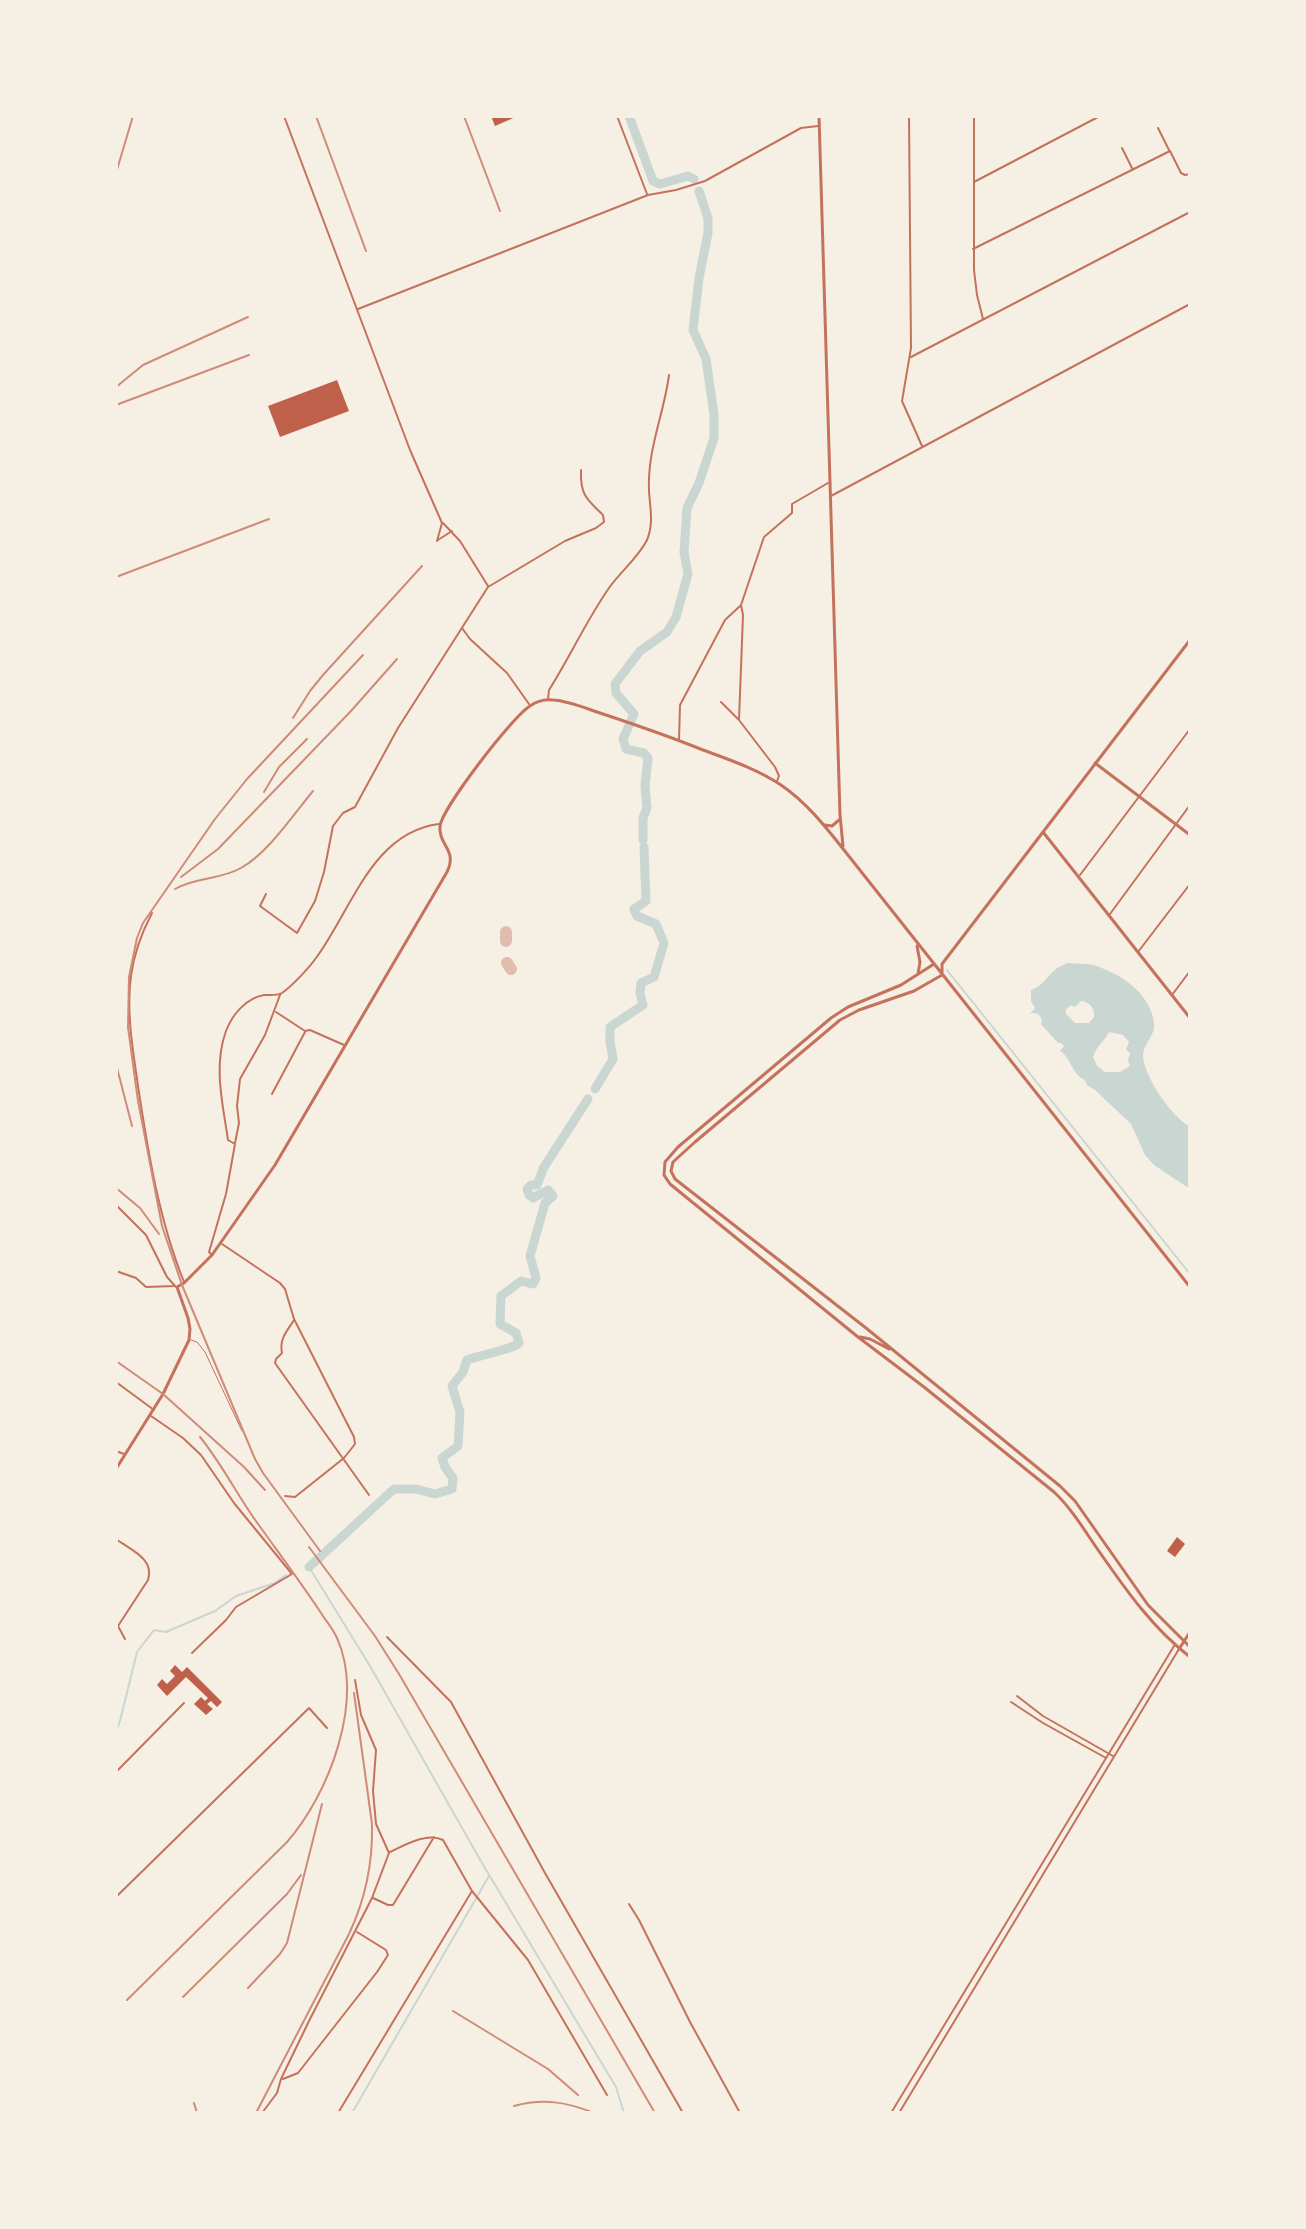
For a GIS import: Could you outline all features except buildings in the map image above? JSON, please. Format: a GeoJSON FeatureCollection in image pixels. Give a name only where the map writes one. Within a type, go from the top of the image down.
{"type":"FeatureCollection","features":[{"type":"Feature","properties":{"kind":"street"},"geometry":{"type":"LineString","coordinates":[[284,116],[410,450],[442,523],[452,531],[488,587]]}},
{"type":"Feature","properties":{"kind":"street"},"geometry":{"type":"LineString","coordinates":[[617,116],[648,195]]}},
{"type":"Feature","properties":{"kind":"street"},"geometry":{"type":"LineString","coordinates":[[819,116],[840,815],[844,850]]}},
{"type":"Feature","properties":{"kind":"street"},"geometry":{"type":"LineString","coordinates":[[909,116],[910,358],[902,401],[923,447]]}},
{"type":"Feature","properties":{"kind":"street"},"geometry":{"type":"LineString","coordinates":[[974,116],[973,249],[977,295],[984,320]]}},
{"type":"Feature","properties":{"kind":"street"},"geometry":{"type":"LineString","coordinates":[[974,182],[1100,116]]}},
{"type":"Feature","properties":{"kind":"street"},"geometry":{"type":"LineString","coordinates":[[358,309],[648,195],[693,186],[801,128],[819,126]]}},
{"type":"Feature","properties":{"kind":"street"},"geometry":{"type":"LineString","coordinates":[[1158,128],[1181,173],[1190,174]]}},
{"type":"Feature","properties":{"kind":"street"},"geometry":{"type":"LineString","coordinates":[[1122,148],[1132,169]]}},
{"type":"Feature","properties":{"kind":"street"},"geometry":{"type":"LineString","coordinates":[[973,249],[1170,151]]}},
{"type":"Feature","properties":{"kind":"street"},"geometry":{"type":"LineString","coordinates":[[910,358],[1190,212]]}},
{"type":"Feature","properties":{"kind":"street"},"geometry":{"type":"LineString","coordinates":[[831,496],[1190,304]]}},
{"type":"Feature","properties":{"kind":"street"},"geometry":{"type":"LineString","coordinates":[[547,700],[549,690],[596,608],[647,540],[652,520],[649,480],[653,444],[667,396],[669,375]]}},
{"type":"Feature","properties":{"kind":"street"},"geometry":{"type":"LineString","coordinates":[[266,894],[260,906],[297,933],[315,901],[333,826],[343,813],[355,807],[398,728],[488,587],[565,541],[604,522],[603,515],[588,502],[580,487],[581,470]]}},
{"type":"Feature","properties":{"kind":"street"},"geometry":{"type":"LineString","coordinates":[[679,740],[680,705],[725,620],[741,605],[764,537],[792,513],[792,504],[830,482]]}},
{"type":"Feature","properties":{"kind":"street"},"geometry":{"type":"LineString","coordinates":[[442,523],[437,541],[452,531]]}},
{"type":"Feature","properties":{"kind":"street"},"geometry":{"type":"LineString","coordinates":[[739,720],[741,605]]}},
{"type":"Feature","properties":{"kind":"street"},"geometry":{"type":"LineString","coordinates":[[462,627],[470,639],[507,673],[531,705]]}},
{"type":"Feature","properties":{"kind":"street"},"geometry":{"type":"LineString","coordinates":[[942,975],[942,964],[1190,640]]}},
{"type":"Feature","properties":{"kind":"street"},"geometry":{"type":"LineString","coordinates":[[1185,647],[1190,651]]}},
{"type":"Feature","properties":{"kind":"street"},"geometry":{"type":"LineString","coordinates":[[116,1271],[136,1278],[146,1287],[175,1287],[184,1283],[212,1255],[275,1165],[449,869],[450,854],[441,837],[440,823],[488,751],[518,716],[531,705],[547,700],[566,702],[679,740],[777,782],[792,794],[844,850],[1190,1287]]}},
{"type":"Feature","properties":{"kind":"street"},"geometry":{"type":"LineString","coordinates":[[721,702],[775,767],[779,776],[777,782]]}},
{"type":"Feature","properties":{"kind":"street"},"geometry":{"type":"LineString","coordinates":[[1079,878],[1190,729]]}},
{"type":"Feature","properties":{"kind":"street"},"geometry":{"type":"LineString","coordinates":[[1095,763],[1190,835]]}},
{"type":"Feature","properties":{"kind":"street"},"geometry":{"type":"LineString","coordinates":[[1109,915],[1190,805]]}},
{"type":"Feature","properties":{"kind":"street"},"geometry":{"type":"LineString","coordinates":[[822,823],[834,826],[840,815]]}},
{"type":"Feature","properties":{"kind":"street"},"geometry":{"type":"LineString","coordinates":[[212,1255],[209,1252],[226,1194],[239,1123],[240,1079],[265,1035],[280,994],[317,957],[388,848],[414,829],[440,823]]}},
{"type":"Feature","properties":{"kind":"street"},"geometry":{"type":"LineString","coordinates":[[1043,832],[1190,1018]]}},
{"type":"Feature","properties":{"kind":"street"},"geometry":{"type":"LineString","coordinates":[[1138,952],[1190,884]]}},
{"type":"Feature","properties":{"kind":"street"},"geometry":{"type":"LineString","coordinates":[[152,913],[139,938],[131,978],[130,1031],[143,1121],[161,1209],[184,1283]]}},
{"type":"Feature","properties":{"kind":"street"},"geometry":{"type":"LineString","coordinates":[[916,943],[920,962],[917,976]]}},
{"type":"Feature","properties":{"kind":"street"},"geometry":{"type":"LineString","coordinates":[[942,964],[934,964],[901,985],[836,1014],[760,1075],[667,1159],[663,1174],[670,1184],[1061,1498],[1154,1624],[1190,1657]]}},
{"type":"Feature","properties":{"kind":"street"},"geometry":{"type":"LineString","coordinates":[[1172,995],[1190,971]]}},
{"type":"Feature","properties":{"kind":"street"},"geometry":{"type":"LineString","coordinates":[[942,975],[914,991],[840,1020],[673,1162],[671,1172],[675,1179],[865,1327],[1068,1493],[1148,1605],[1190,1647]]}},
{"type":"Feature","properties":{"kind":"street"},"geometry":{"type":"LineString","coordinates":[[235,1144],[228,1140],[219,1070],[226,1032],[241,1006],[259,996],[280,994]]}},
{"type":"Feature","properties":{"kind":"street"},"geometry":{"type":"LineString","coordinates":[[275,1011],[305,1031],[310,1030],[344,1045]]}},
{"type":"Feature","properties":{"kind":"street"},"geometry":{"type":"LineString","coordinates":[[272,1094],[305,1031]]}},
{"type":"Feature","properties":{"kind":"street"},"geometry":{"type":"LineString","coordinates":[[760,1075],[767,1082]]}},
{"type":"Feature","properties":{"kind":"street"},"geometry":{"type":"LineString","coordinates":[[717,1113],[721,1119]]}},
{"type":"Feature","properties":{"kind":"street"},"geometry":{"type":"LineString","coordinates":[[663,1174],[671,1172]]}},
{"type":"Feature","properties":{"kind":"street"},"geometry":{"type":"LineString","coordinates":[[116,1205],[146,1235],[175,1287],[190,1329],[189,1340],[154,1410],[116,1469]]}},
{"type":"Feature","properties":{"kind":"street"},"geometry":{"type":"LineString","coordinates":[[221,1243],[285,1289],[294,1319],[354,1437],[355,1444],[344,1458],[295,1497],[285,1496]]}},
{"type":"Feature","properties":{"kind":"street"},"geometry":{"type":"LineString","coordinates":[[294,1319],[281,1340],[282,1353],[275,1363],[369,1495]]}},
{"type":"Feature","properties":{"kind":"street"},"geometry":{"type":"LineString","coordinates":[[858,1337],[870,1339],[892,1351]]}},
{"type":"Feature","properties":{"kind":"street"},"geometry":{"type":"LineString","coordinates":[[116,1382],[154,1410]]}},
{"type":"Feature","properties":{"kind":"street"},"geometry":{"type":"LineString","coordinates":[[150,1416],[183,1438],[201,1455],[234,1503],[292,1574],[240,1604],[192,1653]]}},
{"type":"Feature","properties":{"kind":"street"},"geometry":{"type":"LineString","coordinates":[[116,1451],[125,1455]]}},
{"type":"Feature","properties":{"kind":"street"},"geometry":{"type":"LineString","coordinates":[[116,1539],[146,1560],[150,1572],[118,1626],[125,1639]]}},
{"type":"Feature","properties":{"kind":"street"},"geometry":{"type":"LineString","coordinates":[[899,2113],[1190,1632]]}},
{"type":"Feature","properties":{"kind":"street"},"geometry":{"type":"LineString","coordinates":[[387,1637],[451,1702],[683,2113]]}},
{"type":"Feature","properties":{"kind":"street"},"geometry":{"type":"LineString","coordinates":[[891,2113],[1175,1645],[1183,1641]]}},
{"type":"Feature","properties":{"kind":"street"},"geometry":{"type":"LineString","coordinates":[[355,1680],[361,1715],[376,1750],[373,1791],[376,1824],[389,1853]]}},
{"type":"Feature","properties":{"kind":"street"},"geometry":{"type":"LineString","coordinates":[[1017,1696],[1043,1716],[1113,1759]]}},
{"type":"Feature","properties":{"kind":"street"},"geometry":{"type":"LineString","coordinates":[[1011,1702],[1043,1723],[1113,1759]]}},
{"type":"Feature","properties":{"kind":"street"},"geometry":{"type":"LineString","coordinates":[[116,1772],[184,1703]]}},
{"type":"Feature","properties":{"kind":"street"},"geometry":{"type":"LineString","coordinates":[[116,1897],[309,1708],[327,1728]]}},
{"type":"Feature","properties":{"kind":"street"},"geometry":{"type":"LineString","coordinates":[[372,1898],[393,1905],[434,1837]]}},
{"type":"Feature","properties":{"kind":"street"},"geometry":{"type":"LineString","coordinates":[[262,2113],[277,2093],[281,2079],[372,1898],[389,1853],[409,1843],[434,1837],[445,1843],[472,1891],[528,1960],[607,2095]]}},
{"type":"Feature","properties":{"kind":"street"},"geometry":{"type":"LineString","coordinates":[[338,2113],[472,1891]]}},
{"type":"Feature","properties":{"kind":"street"},"geometry":{"type":"LineString","coordinates":[[629,1904],[740,2113]]}},
{"type":"Feature","properties":{"kind":"street"},"geometry":{"type":"LineString","coordinates":[[281,2079],[298,2073],[388,1955],[386,1950],[356,1931]]}},
{"type":"Feature","properties":{"kind":"street"},"geometry":{"type":"LineString","coordinates":[[949,2020],[954,2023]]}},
{"type":"Feature","properties":{"kind":"street"},"geometry":{"type":"LineString","coordinates":[[912,2080],[918,2083]]}},
{"type":"Feature","properties":{"kind":"lane"},"geometry":{"type":"LineString","coordinates":[[189,1340],[197,1342],[205,1352],[242,1431]]}},
{"type":"Feature","properties":{"kind":"shaded area"},"geometry":{"type":"Polygon","coordinates":[[[1068,963],[1103,968],[1122,978],[1146,1001],[1154,1027],[1144,1051],[1145,1065],[1160,1096],[1175,1115],[1190,1127],[1190,1189],[1154,1165],[1145,1155],[1131,1124],[1087,1085],[1060,1051],[1064,1046],[1041,1024],[1038,1014],[1030,1014],[1035,1008],[1031,990],[1068,963]],[[1081,1001],[1075,1007],[1071,1005],[1066,1009],[1066,1014],[1075,1023],[1089,1023],[1094,1017],[1093,1008],[1081,1001]],[[1109,1032],[1093,1057],[1097,1066],[1105,1072],[1120,1072],[1130,1066],[1130,1053],[1126,1050],[1129,1042],[1123,1035],[1109,1032]]]}},
{"type":"Feature","properties":{"kind":"waterway"},"geometry":{"type":"LineString","coordinates":[[629,116],[653,181],[660,184],[688,176],[694,179]]}},
{"type":"Feature","properties":{"kind":"waterway"},"geometry":{"type":"LineString","coordinates":[[643,840],[648,758],[644,753],[626,749],[623,739],[634,714],[616,693],[615,684],[640,651],[667,632],[676,617],[688,574],[684,552],[687,508],[714,438],[714,414],[706,359],[693,330],[708,233],[708,218],[699,191]]}},
{"type":"Feature","properties":{"kind":"waterway"},"geometry":{"type":"LineString","coordinates":[[595,1089],[613,1059],[610,1027],[643,1005],[641,983],[654,977],[664,943],[656,924],[637,916],[634,909],[646,901],[644,847]]}},
{"type":"Feature","properties":{"kind":"waterway"},"geometry":{"type":"LineString","coordinates":[[947,970],[1190,1274]]}},
{"type":"Feature","properties":{"kind":"waterway"},"geometry":{"type":"LineString","coordinates":[[309,1567],[394,1489],[416,1489],[435,1494],[452,1489],[453,1478],[442,1458],[458,1446],[460,1412],[452,1386],[463,1372],[467,1360],[519,1343],[516,1333],[500,1324],[501,1296],[521,1281],[533,1284],[536,1278],[530,1256],[545,1203],[553,1196],[548,1190],[533,1198],[527,1189],[537,1185],[544,1167],[588,1099]]}},
{"type":"Feature","properties":{"kind":"waterway"},"geometry":{"type":"LineString","coordinates":[[306,1568],[309,1567],[370,1666],[482,1863],[616,2087],[624,2113]]}},
{"type":"Feature","properties":{"kind":"waterway"},"geometry":{"type":"LineString","coordinates":[[116,1731],[137,1652],[154,1630],[166,1632],[215,1611],[236,1596],[275,1583],[286,1575]]}},
{"type":"Feature","properties":{"kind":"waterway"},"geometry":{"type":"LineString","coordinates":[[352,2113],[489,1876]]}},
{"type":"Feature","properties":{"kind":"taxiway"},"geometry":{"type":"LineString","coordinates":[[506,932],[506,941]]}},
{"type":"Feature","properties":{"kind":"taxiway"},"geometry":{"type":"LineString","coordinates":[[507,963],[511,969]]}},
{"type":"Feature","properties":{"kind":"railway"},"geometry":{"type":"LineString","coordinates":[[116,173],[133,116]]}},
{"type":"Feature","properties":{"kind":"railway"},"geometry":{"type":"LineString","coordinates":[[316,116],[366,251]]}},
{"type":"Feature","properties":{"kind":"railway"},"geometry":{"type":"LineString","coordinates":[[464,116],[500,211]]}},
{"type":"Feature","properties":{"kind":"railway"},"geometry":{"type":"LineString","coordinates":[[116,387],[143,365],[248,317]]}},
{"type":"Feature","properties":{"kind":"railway"},"geometry":{"type":"LineString","coordinates":[[116,405],[249,355]]}},
{"type":"Feature","properties":{"kind":"railway"},"geometry":{"type":"LineString","coordinates":[[116,577],[269,519]]}},
{"type":"Feature","properties":{"kind":"railway"},"geometry":{"type":"LineString","coordinates":[[293,718],[323,675],[422,566]]}},
{"type":"Feature","properties":{"kind":"railway"},"geometry":{"type":"LineString","coordinates":[[320,1551],[255,1459],[182,1285],[162,1226],[138,1101],[128,1027],[129,977],[143,923],[215,819],[247,779],[363,655]]}},
{"type":"Feature","properties":{"kind":"railway"},"geometry":{"type":"LineString","coordinates":[[181,877],[218,849],[397,659]]}},
{"type":"Feature","properties":{"kind":"railway"},"geometry":{"type":"LineString","coordinates":[[264,792],[279,767],[307,739]]}},
{"type":"Feature","properties":{"kind":"railway"},"geometry":{"type":"LineString","coordinates":[[175,889],[191,882],[225,875],[251,861],[280,833],[313,791]]}},
{"type":"Feature","properties":{"kind":"railway"},"geometry":{"type":"LineString","coordinates":[[116,1064],[132,1126]]}},
{"type":"Feature","properties":{"kind":"railway"},"geometry":{"type":"LineString","coordinates":[[116,1188],[140,1208],[159,1234]]}},
{"type":"Feature","properties":{"kind":"railway"},"geometry":{"type":"LineString","coordinates":[[116,1361],[163,1394],[265,1490]]}},
{"type":"Feature","properties":{"kind":"railway"},"geometry":{"type":"LineString","coordinates":[[127,2000],[287,1842],[302,1822],[329,1773],[345,1718],[345,1663],[335,1635],[200,1437]]}},
{"type":"Feature","properties":{"kind":"railway"},"geometry":{"type":"LineString","coordinates":[[309,1547],[399,1674],[655,2113]]}},
{"type":"Feature","properties":{"kind":"railway"},"geometry":{"type":"LineString","coordinates":[[256,2113],[349,1934],[367,1880],[372,1824],[354,1693]]}},
{"type":"Feature","properties":{"kind":"railway"},"geometry":{"type":"LineString","coordinates":[[248,1988],[287,1943],[322,1804]]}},
{"type":"Feature","properties":{"kind":"railway"},"geometry":{"type":"LineString","coordinates":[[183,1997],[287,1894],[301,1875]]}},
{"type":"Feature","properties":{"kind":"railway"},"geometry":{"type":"LineString","coordinates":[[453,2011],[548,2069],[578,2095]]}},
{"type":"Feature","properties":{"kind":"railway"},"geometry":{"type":"LineString","coordinates":[[514,2106],[555,2102],[594,2113]]}},
{"type":"Feature","properties":{"kind":"railway"},"geometry":{"type":"LineString","coordinates":[[194,2103],[197,2113]]}}]}
